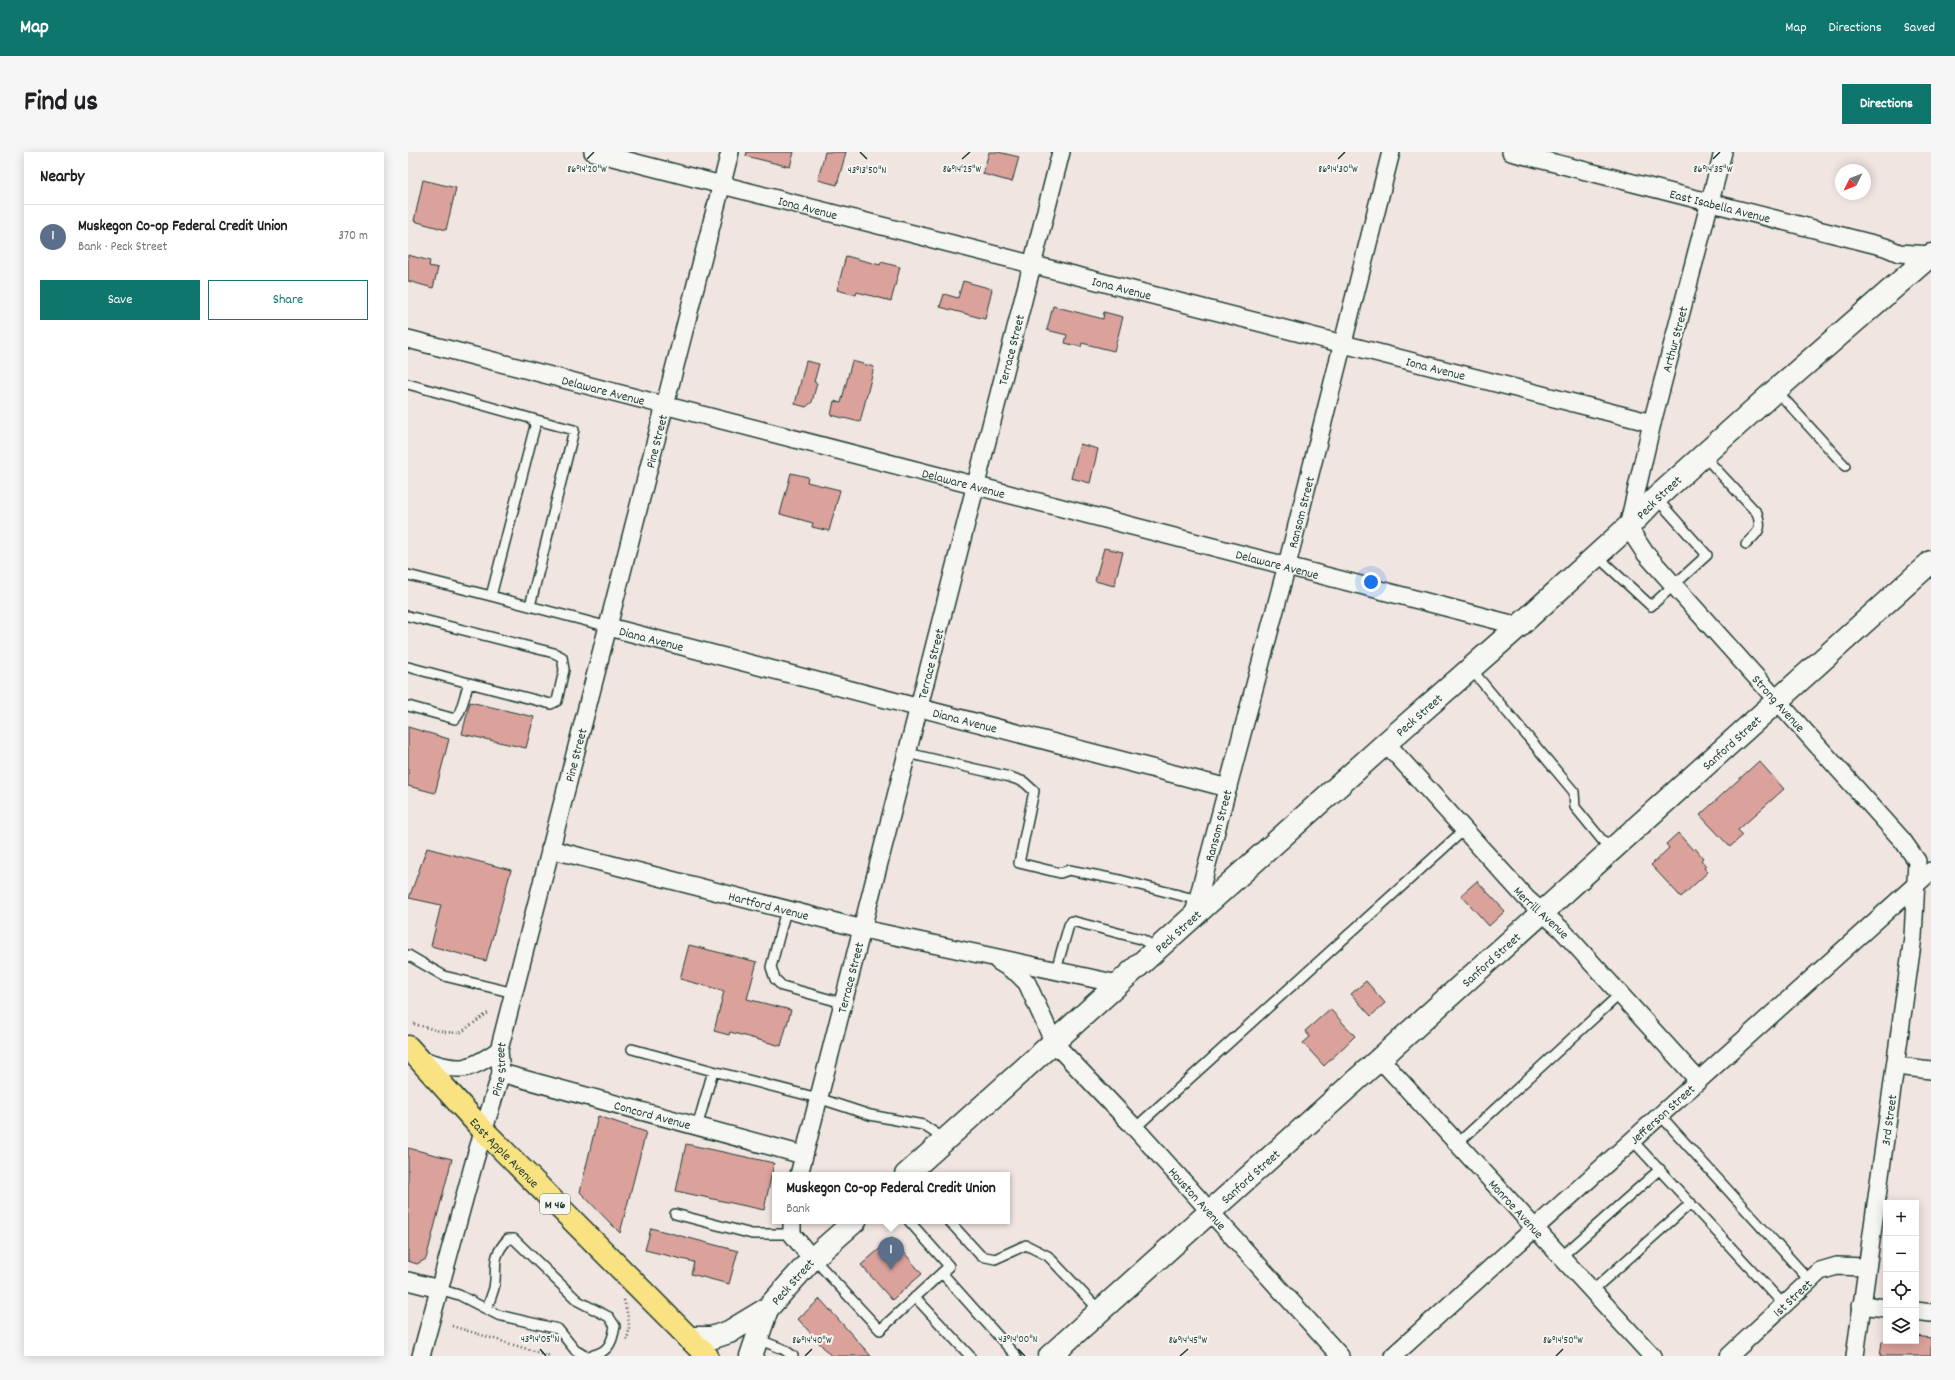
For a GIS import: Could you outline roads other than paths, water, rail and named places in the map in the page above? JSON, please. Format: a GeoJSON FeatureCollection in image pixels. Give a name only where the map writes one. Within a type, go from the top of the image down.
{"type":"FeatureCollection","features":[{"type":"Feature","properties":{"kind":"main road","name":"East Apple Avenue"},"geometry":{"type":"LineString","coordinates":[[414,1053],[483,1130],[707,1356]]}},
{"type":"Feature","properties":{"kind":"street","name":"Iona Avenue"},"geometry":{"type":"LineString","coordinates":[[593,152],[1652,423]]}},
{"type":"Feature","properties":{"kind":"street","name":"Pine Street"},"geometry":{"type":"LineString","coordinates":[[421,1356],[438,1289],[483,1130],[501,1073],[499,1050],[666,406],[730,152]]}},
{"type":"Feature","properties":{"kind":"street","name":"Terrace Street"},"geometry":{"type":"LineString","coordinates":[[800,1172],[863,929],[917,708],[1061,152]]}},
{"type":"Feature","properties":{"kind":"street","name":"Ransom Street"},"geometry":{"type":"LineString","coordinates":[[1196,908],[1287,566],[1391,152]]}},
{"type":"Feature","properties":{"kind":"street","name":"East Isabella Avenue"},"geometry":{"type":"LineString","coordinates":[[1510,152],[1885,247],[1899,253],[1931,255]]}},
{"type":"Feature","properties":{"kind":"street","name":"Arthur Street"},"geometry":{"type":"LineString","coordinates":[[1628,527],[1652,423],[1723,152]]}},
{"type":"Feature","properties":{"kind":"street","name":"Peck Street"},"geometry":{"type":"LineString","coordinates":[[909,1172],[1118,984],[1157,948],[1196,908],[1471,669],[1597,556],[1656,498],[1776,390],[1931,255]]}},
{"type":"Feature","properties":{"kind":"street","name":"Delaware Avenue"},"geometry":{"type":"LineString","coordinates":[[408,339],[975,487],[1519,626]]}},
{"type":"Feature","properties":{"kind":"street","name":"Strong Avenue"},"geometry":{"type":"LineString","coordinates":[[1628,527],[1645,553],[1903,841],[1916,861],[1916,884]]}},
{"type":"Feature","properties":{"kind":"street","name":"Sanford Street"},"geometry":{"type":"LineString","coordinates":[[1050,1356],[1381,1060],[1931,562]]}},
{"type":"Feature","properties":{"kind":"street","name":"Diana Avenue"},"geometry":{"type":"LineString","coordinates":[[609,627],[1228,788]]}},
{"type":"Feature","properties":{"kind":"street","name":"Merrill Avenue"},"geometry":{"type":"LineString","coordinates":[[1386,743],[1526,898],[1544,912],[1698,1080]]}},
{"type":"Feature","properties":{"kind":"street","name":"Hartford Avenue"},"geometry":{"type":"LineString","coordinates":[[550,849],[863,929],[990,955],[1118,984]]}},
{"type":"Feature","properties":{"kind":"street","name":"Jefferson Street"},"geometry":{"type":"LineString","coordinates":[[1393,1356],[1931,871]]}},
{"type":"Feature","properties":{"kind":"street","name":"3rd Street"},"geometry":{"type":"LineString","coordinates":[[1855,1356],[1866,1267],[1896,1066],[1913,937],[1916,884]]}},
{"type":"Feature","properties":{"kind":"street","name":"Hartford Avenue"},"geometry":{"type":"LineString","coordinates":[[990,955],[1017,973],[1027,983],[1054,1042]]}},
{"type":"Feature","properties":{"kind":"street","name":"Houston Avenue"},"geometry":{"type":"LineString","coordinates":[[1054,1042],[1135,1128],[1340,1356]]}},
{"type":"Feature","properties":{"kind":"street"},"geometry":{"type":"LineString","coordinates":[[414,1053],[450,1068],[464,1068],[480,1064],[499,1050]]}},
{"type":"Feature","properties":{"kind":"street","name":"Monroe Avenue"},"geometry":{"type":"LineString","coordinates":[[1381,1060],[1652,1356]]}},
{"type":"Feature","properties":{"kind":"street"},"geometry":{"type":"LineString","coordinates":[[1896,1066],[1931,1070]]}},
{"type":"Feature","properties":{"kind":"street","name":"Concord Avenue"},"geometry":{"type":"LineString","coordinates":[[501,1073],[803,1155]]}},
{"type":"Feature","properties":{"kind":"street","name":"Peck Street"},"geometry":{"type":"LineString","coordinates":[[753,1348],[767,1309],[813,1259],[852,1224]]}},
{"type":"Feature","properties":{"kind":"street"},"geometry":{"type":"LineString","coordinates":[[792,1228],[813,1259]]}},
{"type":"Feature","properties":{"kind":"street","name":"1st Street"},"geometry":{"type":"LineString","coordinates":[[1729,1356],[1826,1268],[1837,1266],[1866,1267]]}},
{"type":"Feature","properties":{"kind":"street"},"geometry":{"type":"LineString","coordinates":[[408,1281],[438,1289]]}},
{"type":"Feature","properties":{"kind":"street"},"geometry":{"type":"LineString","coordinates":[[1861,1305],[1883,1308]]}},
{"type":"Feature","properties":{"kind":"street"},"geometry":{"type":"LineString","coordinates":[[688,1338],[711,1338],[729,1332],[767,1309]]}},
{"type":"Feature","properties":{"kind":"street"},"geometry":{"type":"LineString","coordinates":[[1919,1311],[1931,1313]]}},
{"type":"Feature","properties":{"kind":"lane"},"geometry":{"type":"LineString","coordinates":[[408,384],[574,430],[530,606]]}},
{"type":"Feature","properties":{"kind":"lane"},"geometry":{"type":"LineString","coordinates":[[1776,390],[1845,466]]}},
{"type":"Feature","properties":{"kind":"lane"},"geometry":{"type":"LineString","coordinates":[[491,596],[534,431],[533,419]]}},
{"type":"Feature","properties":{"kind":"lane"},"geometry":{"type":"LineString","coordinates":[[1704,456],[1757,513],[1760,523],[1759,531],[1746,544]]}},
{"type":"Feature","properties":{"kind":"lane"},"geometry":{"type":"LineString","coordinates":[[1597,556],[1652,606],[1706,555],[1656,498]]}},
{"type":"Feature","properties":{"kind":"lane"},"geometry":{"type":"LineString","coordinates":[[408,575],[609,627]]}},
{"type":"Feature","properties":{"kind":"lane"},"geometry":{"type":"LineString","coordinates":[[408,616],[554,653],[562,657],[564,670],[557,701],[551,704],[408,667]]}},
{"type":"Feature","properties":{"kind":"lane"},"geometry":{"type":"LineString","coordinates":[[1471,669],[1574,792],[1575,807],[1611,851]]}},
{"type":"Feature","properties":{"kind":"lane"},"geometry":{"type":"LineString","coordinates":[[408,706],[456,719],[460,714],[462,701],[469,683]]}},
{"type":"Feature","properties":{"kind":"lane"},"geometry":{"type":"LineString","coordinates":[[907,753],[1010,776],[1024,782],[1034,791],[1019,864],[1060,873],[1069,870],[1120,880],[1196,908]]}},
{"type":"Feature","properties":{"kind":"lane"},"geometry":{"type":"LineString","coordinates":[[1135,1128],[1464,830]]}},
{"type":"Feature","properties":{"kind":"lane"},"geometry":{"type":"LineString","coordinates":[[786,910],[771,967],[775,978],[782,986],[844,1003]]}},
{"type":"Feature","properties":{"kind":"lane"},"geometry":{"type":"LineString","coordinates":[[1056,970],[1069,925],[1072,921],[1141,939],[1157,948]]}},
{"type":"Feature","properties":{"kind":"lane"},"geometry":{"type":"LineString","coordinates":[[408,955],[444,976],[514,993]]}},
{"type":"Feature","properties":{"kind":"lane"},"geometry":{"type":"LineString","coordinates":[[1457,1144],[1620,994]]}},
{"type":"Feature","properties":{"kind":"lane"},"geometry":{"type":"LineString","coordinates":[[632,1049],[818,1098],[870,1115],[924,1125],[946,1140]]}},
{"type":"Feature","properties":{"kind":"lane"},"geometry":{"type":"LineString","coordinates":[[697,1127],[713,1071]]}},
{"type":"Feature","properties":{"kind":"lane"},"geometry":{"type":"LineString","coordinates":[[1660,1114],[1810,1281]]}},
{"type":"Feature","properties":{"kind":"lane"},"geometry":{"type":"LineString","coordinates":[[1632,1140],[1784,1305]]}},
{"type":"Feature","properties":{"kind":"lane"},"geometry":{"type":"LineString","coordinates":[[1561,1257],[1660,1169]]}},
{"type":"Feature","properties":{"kind":"lane"},"geometry":{"type":"LineString","coordinates":[[1592,1291],[1691,1203]]}},
{"type":"Feature","properties":{"kind":"lane"},"geometry":{"type":"LineString","coordinates":[[675,1214],[752,1234],[792,1228]]}},
{"type":"Feature","properties":{"kind":"lane"},"geometry":{"type":"LineString","coordinates":[[813,1259],[880,1330],[949,1266],[912,1224]]}},
{"type":"Feature","properties":{"kind":"lane"},"geometry":{"type":"LineString","coordinates":[[952,1224],[981,1256],[995,1259],[1026,1245],[1048,1256],[1100,1311]]}},
{"type":"Feature","properties":{"kind":"lane"},"geometry":{"type":"LineString","coordinates":[[438,1289],[460,1295],[498,1315],[558,1329],[574,1350],[586,1356],[598,1355],[607,1348],[613,1339],[615,1326],[609,1317],[578,1301],[514,1239],[508,1239],[501,1246],[495,1259],[494,1288],[487,1309]]}},
{"type":"Feature","properties":{"kind":"lane"},"geometry":{"type":"LineString","coordinates":[[942,1273],[1016,1356]]}},
{"type":"Feature","properties":{"kind":"lane"},"geometry":{"type":"LineString","coordinates":[[915,1297],[970,1356]]}},
{"type":"Feature","properties":{"kind":"lane"},"geometry":{"type":"LineString","coordinates":[[753,1348],[783,1349],[793,1356]]}},
{"type":"Feature","properties":{"kind":"place","name":"Muskegon Co-op Federal Credit Union"},"geometry":{"type":"Point","coordinates":[891,1270]}}]}
